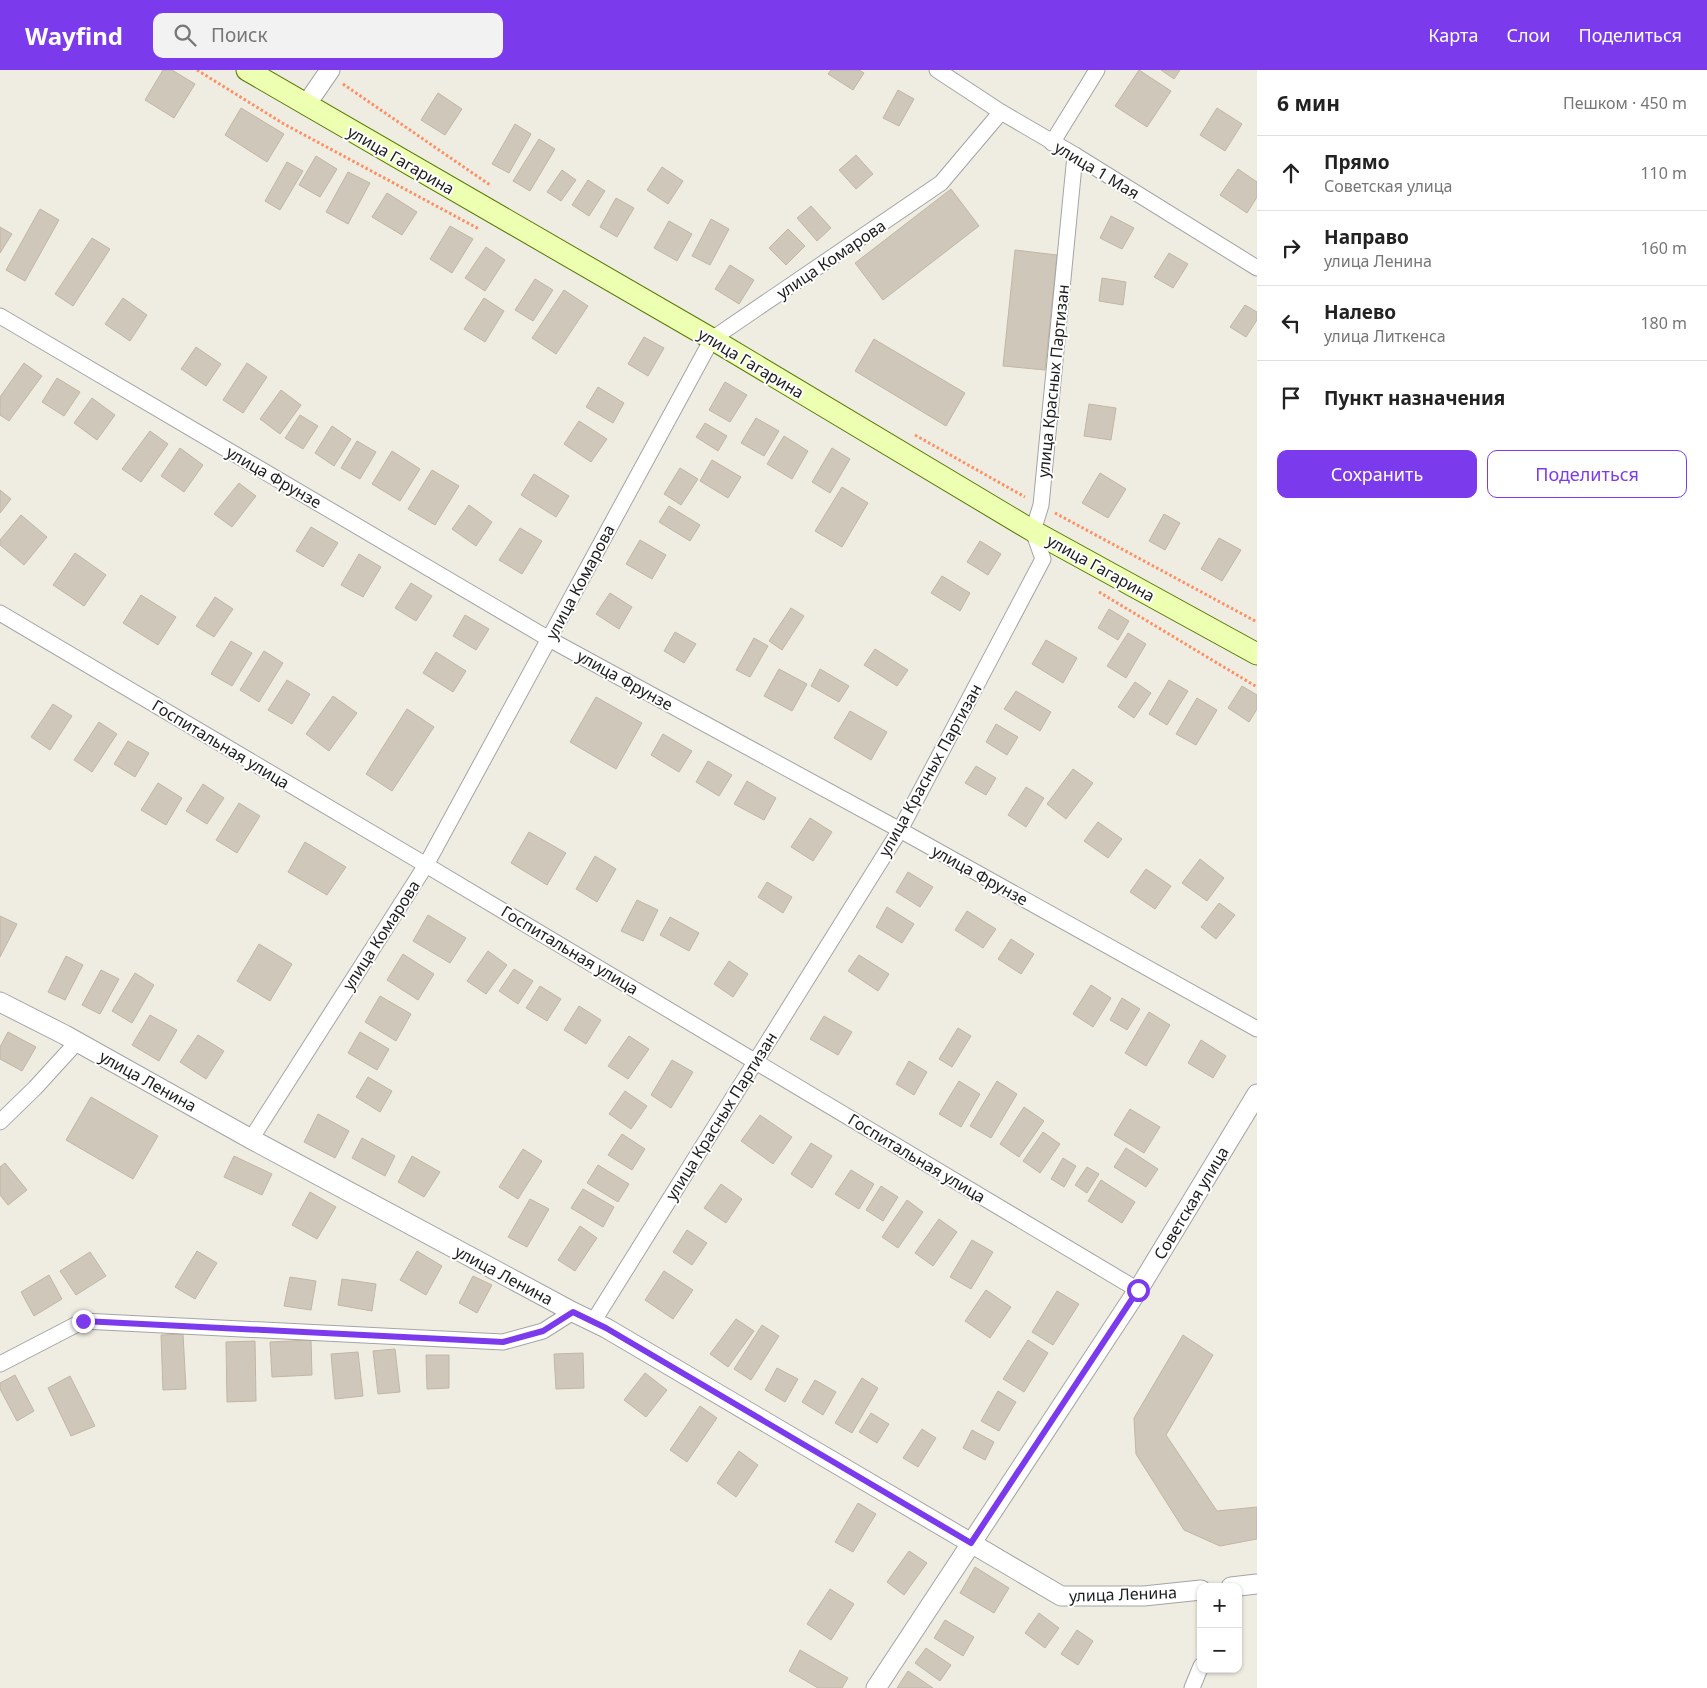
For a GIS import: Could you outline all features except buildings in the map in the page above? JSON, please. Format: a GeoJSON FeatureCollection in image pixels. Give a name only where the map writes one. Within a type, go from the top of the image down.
{"type":"FeatureCollection","features":[{"type":"Feature","properties":{"kind":"main road","name":"улица Гагарина"},"geometry":{"type":"LineString","coordinates":[[247,70],[712,339],[1034,531],[1257,654]]}},
{"type":"Feature","properties":{"kind":"street","name":"улица 1 Мая"},"geometry":{"type":"LineString","coordinates":[[937,70],[1001,112],[1075,155],[1257,268]]}},
{"type":"Feature","properties":{"kind":"street"},"geometry":{"type":"LineString","coordinates":[[1052,143],[1098,70]]}},
{"type":"Feature","properties":{"kind":"street"},"geometry":{"type":"LineString","coordinates":[[306,105],[329,72]]}},
{"type":"Feature","properties":{"kind":"street","name":"улица Комарова"},"geometry":{"type":"LineString","coordinates":[[251,1139],[426,865],[712,339],[941,184],[1001,112]]}},
{"type":"Feature","properties":{"kind":"street","name":"улица Красных Партизан"},"geometry":{"type":"LineString","coordinates":[[593,1322],[900,830],[1043,559],[1034,531],[1041,505],[1075,155]]}},
{"type":"Feature","properties":{"kind":"street","name":"улица Фрунзе"},"geometry":{"type":"LineString","coordinates":[[0,316],[549,639],[900,830],[1257,1029]]}},
{"type":"Feature","properties":{"kind":"street","name":"Госпитальная улица"},"geometry":{"type":"LineString","coordinates":[[0,613],[1138,1290]]}},
{"type":"Feature","properties":{"kind":"street","name":"улица Ленина"},"geometry":{"type":"LineString","coordinates":[[0,1002],[593,1322],[1061,1596],[1144,1596],[1197,1590]]}},
{"type":"Feature","properties":{"kind":"street"},"geometry":{"type":"LineString","coordinates":[[0,1122],[35,1088],[77,1042]]}},
{"type":"Feature","properties":{"kind":"street","name":"Советская улица"},"geometry":{"type":"LineString","coordinates":[[876,1688],[1138,1290],[1257,1094]]}},
{"type":"Feature","properties":{"kind":"street"},"geometry":{"type":"LineString","coordinates":[[0,1364],[83,1321],[503,1342],[543,1331],[573,1312]]}},
{"type":"Feature","properties":{"kind":"street"},"geometry":{"type":"LineString","coordinates":[[1242,1586],[1257,1584]]}},
{"type":"Feature","properties":{"kind":"street"},"geometry":{"type":"LineString","coordinates":[[1192,1688],[1198,1673]]}},
{"type":"Feature","properties":{"kind":"path"},"geometry":{"type":"LineString","coordinates":[[197,70],[284,124],[486,233]]}},
{"type":"Feature","properties":{"kind":"path"},"geometry":{"type":"LineString","coordinates":[[329,72],[496,190]]}},
{"type":"Feature","properties":{"kind":"path"},"geometry":{"type":"LineString","coordinates":[[910,432],[1257,622]]}},
{"type":"Feature","properties":{"kind":"path"},"geometry":{"type":"LineString","coordinates":[[1094,590],[1257,687]]}},
{"type":"Feature","properties":{"kind":"route"},"geometry":{"type":"LineString","coordinates":[[83,1321],[503,1342],[543,1331],[573,1312],[606,1328],[971,1543],[1138,1290]]}}]}
